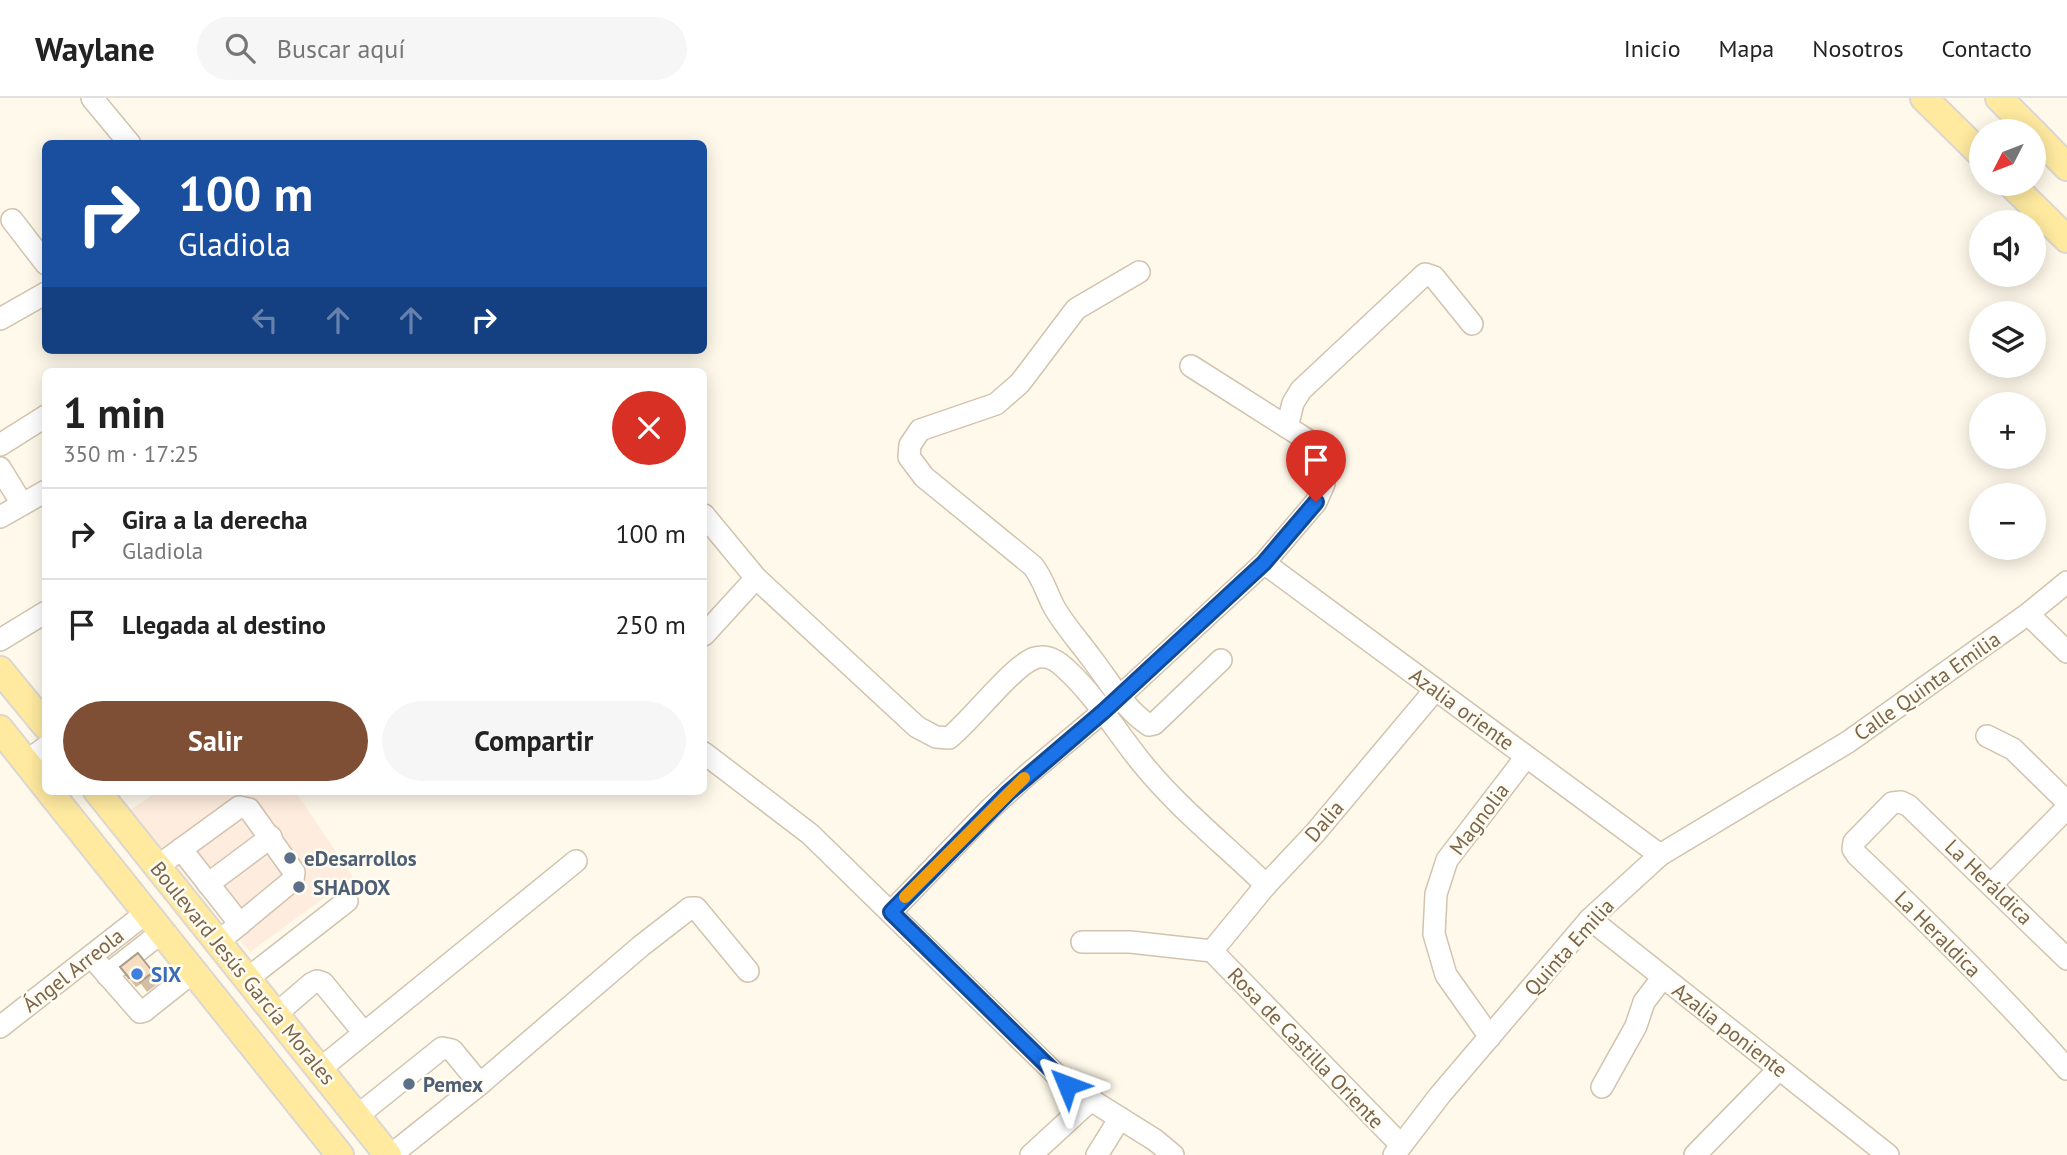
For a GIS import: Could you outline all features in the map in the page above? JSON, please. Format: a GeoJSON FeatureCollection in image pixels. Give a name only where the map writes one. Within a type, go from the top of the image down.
{"type":"FeatureCollection","features":[{"type":"Feature","properties":{"kind":"main road"},"geometry":{"type":"LineString","coordinates":[[1924,98],[1969,142]]}},
{"type":"Feature","properties":{"kind":"main road"},"geometry":{"type":"LineString","coordinates":[[2010,101],[2023,119]]}},
{"type":"Feature","properties":{"kind":"main road"},"geometry":{"type":"LineString","coordinates":[[2046,145],[2067,167]]}},
{"type":"Feature","properties":{"kind":"main road"},"geometry":{"type":"LineString","coordinates":[[2023,196],[2067,239]]}},
{"type":"Feature","properties":{"kind":"main road"},"geometry":{"type":"LineString","coordinates":[[0,670],[42,721]]}},
{"type":"Feature","properties":{"kind":"main road","name":"Boulevard Jesús García Morales"},"geometry":{"type":"LineString","coordinates":[[0,729],[36,755],[42,774]]}},
{"type":"Feature","properties":{"kind":"main road","name":"Boulevard Jesús García Morales"},"geometry":{"type":"LineString","coordinates":[[52,795],[340,1155]]}},
{"type":"Feature","properties":{"kind":"main road"},"geometry":{"type":"LineString","coordinates":[[65,812],[90,795]]}},
{"type":"Feature","properties":{"kind":"main road","name":"Boulevard Jesús García Morales"},"geometry":{"type":"LineString","coordinates":[[99,795],[390,1155]]}},
{"type":"Feature","properties":{"kind":"street"},"geometry":{"type":"LineString","coordinates":[[92,98],[127,140]]}},
{"type":"Feature","properties":{"kind":"street"},"geometry":{"type":"LineString","coordinates":[[12,220],[42,259]]}},
{"type":"Feature","properties":{"kind":"street"},"geometry":{"type":"LineString","coordinates":[[1139,272],[1076,309],[1020,383],[996,404],[920,430],[910,445],[909,457],[925,477],[1033,566],[1043,579],[1053,606],[1064,622],[1120,696],[1149,725],[1154,724],[1221,660]]}},
{"type":"Feature","properties":{"kind":"street"},"geometry":{"type":"LineString","coordinates":[[1287,427],[1293,403],[1301,390],[1426,274],[1434,277],[1472,324]]}},
{"type":"Feature","properties":{"kind":"street"},"geometry":{"type":"LineString","coordinates":[[0,319],[42,295]]}},
{"type":"Feature","properties":{"kind":"street"},"geometry":{"type":"LineString","coordinates":[[891,912],[1008,793],[1104,711],[1264,563],[1316,502],[1324,484],[1320,461],[1309,441],[1191,366]]}},
{"type":"Feature","properties":{"kind":"street"},"geometry":{"type":"LineString","coordinates":[[0,445],[42,419]]}},
{"type":"Feature","properties":{"kind":"street"},"geometry":{"type":"LineString","coordinates":[[0,468],[22,504]]}},
{"type":"Feature","properties":{"kind":"street"},"geometry":{"type":"LineString","coordinates":[[0,517],[42,493]]}},
{"type":"Feature","properties":{"kind":"street"},"geometry":{"type":"LineString","coordinates":[[707,519],[756,578],[916,727],[936,737],[949,738],[965,725],[1022,664],[1037,657],[1052,658],[1068,671],[1104,711],[1142,763],[1266,885]]}},
{"type":"Feature","properties":{"kind":"street","name":"Azalia oriente"},"geometry":{"type":"LineString","coordinates":[[1264,563],[1660,855]]}},
{"type":"Feature","properties":{"kind":"street"},"geometry":{"type":"LineString","coordinates":[[707,632],[756,578]]}},
{"type":"Feature","properties":{"kind":"street","name":"Calle Quinta Emilia"},"geometry":{"type":"LineString","coordinates":[[1782,782],[1848,742],[2028,614],[2067,582]]}},
{"type":"Feature","properties":{"kind":"street"},"geometry":{"type":"LineString","coordinates":[[0,640],[42,614]]}},
{"type":"Feature","properties":{"kind":"street"},"geometry":{"type":"LineString","coordinates":[[2028,614],[2067,652]]}},
{"type":"Feature","properties":{"kind":"street","name":"Dalia"},"geometry":{"type":"LineString","coordinates":[[1212,951],[1435,690]]}},
{"type":"Feature","properties":{"kind":"street"},"geometry":{"type":"LineString","coordinates":[[1987,736],[2013,749],[2067,802]]}},
{"type":"Feature","properties":{"kind":"street"},"geometry":{"type":"LineString","coordinates":[[707,755],[810,834],[1067,1085],[1156,1140],[1173,1155]]}},
{"type":"Feature","properties":{"kind":"street","name":"Magnolia"},"geometry":{"type":"LineString","coordinates":[[1490,1037],[1446,975],[1434,934],[1436,894],[1447,860],[1526,757]]}},
{"type":"Feature","properties":{"kind":"street","name":"Quinta Emilia"},"geometry":{"type":"LineString","coordinates":[[1397,1150],[1590,919],[1660,855],[1782,782]]}},
{"type":"Feature","properties":{"kind":"street","name":"La Heraldica"},"geometry":{"type":"LineString","coordinates":[[1909,806],[1901,802],[1892,803],[1854,842],[1853,849],[2018,1014],[2067,1069]]}},
{"type":"Feature","properties":{"kind":"street"},"geometry":{"type":"LineString","coordinates":[[158,866],[239,807],[246,806],[250,809],[294,872],[293,880],[218,942]]}},
{"type":"Feature","properties":{"kind":"street","name":"La Heráldica"},"geometry":{"type":"LineString","coordinates":[[1909,806],[1993,884],[2067,959]]}},
{"type":"Feature","properties":{"kind":"street"},"geometry":{"type":"LineString","coordinates":[[1993,884],[2067,808]]}},
{"type":"Feature","properties":{"kind":"street"},"geometry":{"type":"LineString","coordinates":[[208,884],[271,837]]}},
{"type":"Feature","properties":{"kind":"street"},"geometry":{"type":"LineString","coordinates":[[181,849],[240,924]]}},
{"type":"Feature","properties":{"kind":"street"},"geometry":{"type":"LineString","coordinates":[[320,1069],[576,861]]}},
{"type":"Feature","properties":{"kind":"street"},"geometry":{"type":"LineString","coordinates":[[247,979],[347,901]]}},
{"type":"Feature","properties":{"kind":"street"},"geometry":{"type":"LineString","coordinates":[[390,1155],[480,1084],[641,946],[690,908],[696,908],[748,971]]}},
{"type":"Feature","properties":{"kind":"street","name":"Azalia poniente"},"geometry":{"type":"LineString","coordinates":[[1590,919],[1888,1155]]}},
{"type":"Feature","properties":{"kind":"street"},"geometry":{"type":"LineString","coordinates":[[107,975],[154,922]]}},
{"type":"Feature","properties":{"kind":"street","name":"Ángel Arreola"},"geometry":{"type":"LineString","coordinates":[[0,1027],[90,956],[154,922]]}},
{"type":"Feature","properties":{"kind":"street"},"geometry":{"type":"LineString","coordinates":[[1082,942],[1130,942],[1212,951]]}},
{"type":"Feature","properties":{"kind":"street","name":"Rosa de Castilla Oriente"},"geometry":{"type":"LineString","coordinates":[[1212,951],[1397,1150]]}},
{"type":"Feature","properties":{"kind":"street"},"geometry":{"type":"LineString","coordinates":[[90,956],[140,1012],[145,1011],[193,972]]}},
{"type":"Feature","properties":{"kind":"street"},"geometry":{"type":"LineString","coordinates":[[1602,1087],[1636,1026],[1644,1002],[1663,977]]}},
{"type":"Feature","properties":{"kind":"street"},"geometry":{"type":"LineString","coordinates":[[276,1014],[317,981],[323,983],[364,1033]]}},
{"type":"Feature","properties":{"kind":"street"},"geometry":{"type":"LineString","coordinates":[[357,1116],[442,1048],[452,1050],[480,1084]]}},
{"type":"Feature","properties":{"kind":"street"},"geometry":{"type":"LineString","coordinates":[[1695,1155],[1779,1069]]}},
{"type":"Feature","properties":{"kind":"street"},"geometry":{"type":"LineString","coordinates":[[1031,1155],[1091,1099]]}},
{"type":"Feature","properties":{"kind":"street"},"geometry":{"type":"LineString","coordinates":[[1097,1155],[1120,1118]]}},
{"type":"Feature","properties":{"kind":"shaded area"},"geometry":{"type":"Polygon","coordinates":[[[153,795],[298,795],[353,877],[250,952],[130,810],[153,795]]]}},
{"type":"Feature","properties":{"kind":"building"},"geometry":{"type":"Polygon","coordinates":[[[138,953],[153,972],[140,982],[134,974],[129,978],[120,967],[138,953]]]}},
{"type":"Feature","properties":{"kind":"slow traffic"},"geometry":{"type":"LineString","coordinates":[[905,897],[990,809],[1024,778]]}},
{"type":"Feature","properties":{"kind":"place","name":"eDesarrollos"},"geometry":{"type":"Point","coordinates":[290,858]}},
{"type":"Feature","properties":{"kind":"place","name":"SHADOX"},"geometry":{"type":"Point","coordinates":[299,887]}},
{"type":"Feature","properties":{"kind":"place","name":"SIX"},"geometry":{"type":"Point","coordinates":[137,974]}},
{"type":"Feature","properties":{"kind":"place","name":"Pemex"},"geometry":{"type":"Point","coordinates":[409,1084]}},
{"type":"Feature","properties":{"kind":"route"},"geometry":{"type":"LineString","coordinates":[[1067,1085],[891,912],[990,809],[1104,711],[1264,563],[1316,502]]}}]}
